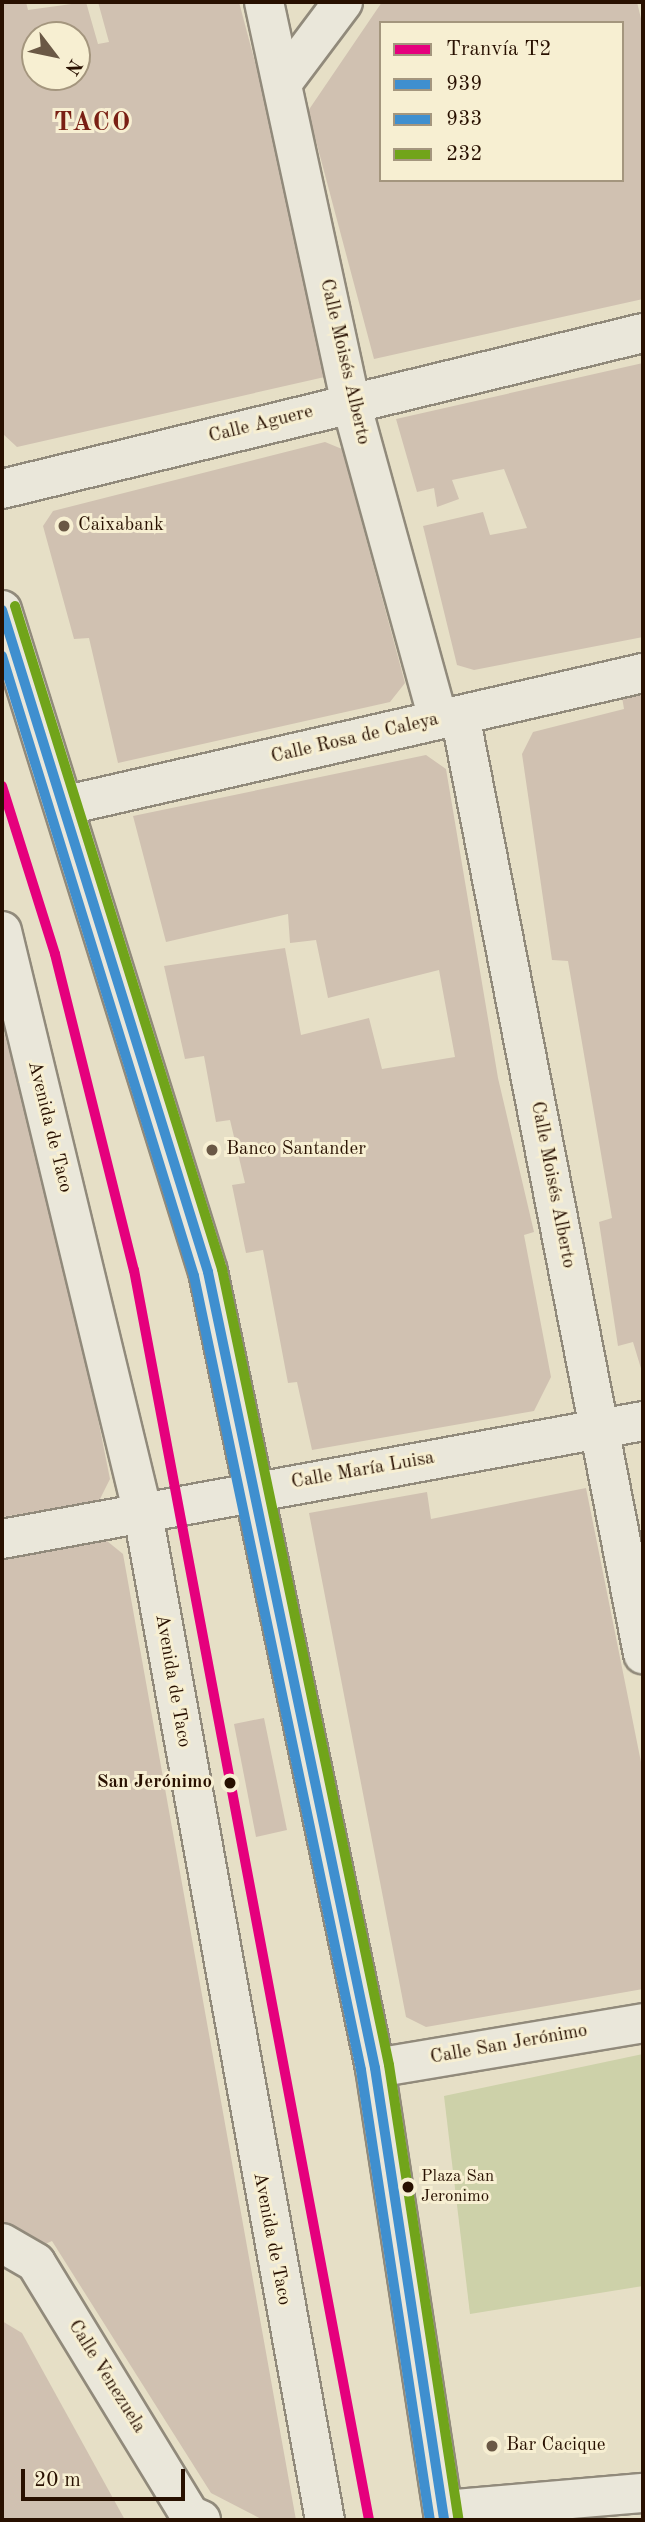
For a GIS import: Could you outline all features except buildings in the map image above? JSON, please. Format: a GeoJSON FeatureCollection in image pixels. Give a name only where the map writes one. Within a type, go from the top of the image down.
{"type":"FeatureCollection","features":[{"type":"Feature","properties":{"kind":"street","name":"Calle Moisés Alberto"},"geometry":{"type":"LineString","coordinates":[[264,2],[351,403],[449,717],[599,1430],[643,1654]]}},
{"type":"Feature","properties":{"kind":"street"},"geometry":{"type":"LineString","coordinates":[[283,82],[342,2]]}},
{"type":"Feature","properties":{"kind":"street","name":"Calle Aguere"},"geometry":{"type":"LineString","coordinates":[[2,489],[643,333]]}},
{"type":"Feature","properties":{"kind":"street"},"geometry":{"type":"LineString","coordinates":[[2,610],[67,805],[208,1272],[258,1489],[375,2068],[443,2515],[643,2493]]}},
{"type":"Feature","properties":{"kind":"street","name":"Calle Rosa de Caleya"},"geometry":{"type":"LineString","coordinates":[[67,805],[643,673]]}},
{"type":"Feature","properties":{"kind":"street","name":"Avenida de Taco"},"geometry":{"type":"LineString","coordinates":[[2,930],[143,1514],[325,2520]]}},
{"type":"Feature","properties":{"kind":"street","name":"Calle María Luisa"},"geometry":{"type":"LineString","coordinates":[[2,1539],[143,1514],[258,1489],[643,1421]]}},
{"type":"Feature","properties":{"kind":"street","name":"Calle San Jerónimo"},"geometry":{"type":"LineString","coordinates":[[375,2068],[643,2023]]}},
{"type":"Feature","properties":{"kind":"street","name":"Calle Venezuela"},"geometry":{"type":"LineString","coordinates":[[2,2244],[36,2263],[190,2515],[201,2520]]}},
{"type":"Feature","properties":{"kind":"green space"},"geometry":{"type":"Polygon","coordinates":[[[643,2054],[643,2286],[470,2314],[444,2096],[643,2054]]]}},
{"type":"Feature","properties":{"kind":"tram line","name":"T2"},"geometry":{"type":"LineString","coordinates":[[2,786],[55,954],[134,1270],[369,2520]]}},
{"type":"Feature","properties":{"kind":"transit line","name":"232"},"geometry":{"type":"LineString","coordinates":[[15,606],[222,1269],[389,2065],[458,2518]]}},
{"type":"Feature","properties":{"kind":"transit line","name":"939"},"geometry":{"type":"LineString","coordinates":[[2,610],[208,1272],[375,2068],[444,2520]]}},
{"type":"Feature","properties":{"kind":"transit line","name":"933"},"geometry":{"type":"LineString","coordinates":[[2,656],[194,1276],[361,2070],[430,2520]]}},
{"type":"Feature","properties":{"kind":"place","name":"Caixabank"},"geometry":{"type":"Point","coordinates":[64,526]}},
{"type":"Feature","properties":{"kind":"place","name":"Banco Santander"},"geometry":{"type":"Point","coordinates":[212,1150]}},
{"type":"Feature","properties":{"kind":"place","name":"San Jerónimo"},"geometry":{"type":"Point","coordinates":[230,1783]}},
{"type":"Feature","properties":{"kind":"place","name":"Plaza San Jeronimo"},"geometry":{"type":"Point","coordinates":[408,2187]}},
{"type":"Feature","properties":{"kind":"place","name":"Bar Cacique"},"geometry":{"type":"Point","coordinates":[492,2446]}},
{"type":"Feature","properties":{"kind":"district","name":"TACO"},"geometry":{"type":"Point","coordinates":[93,124]}}]}
